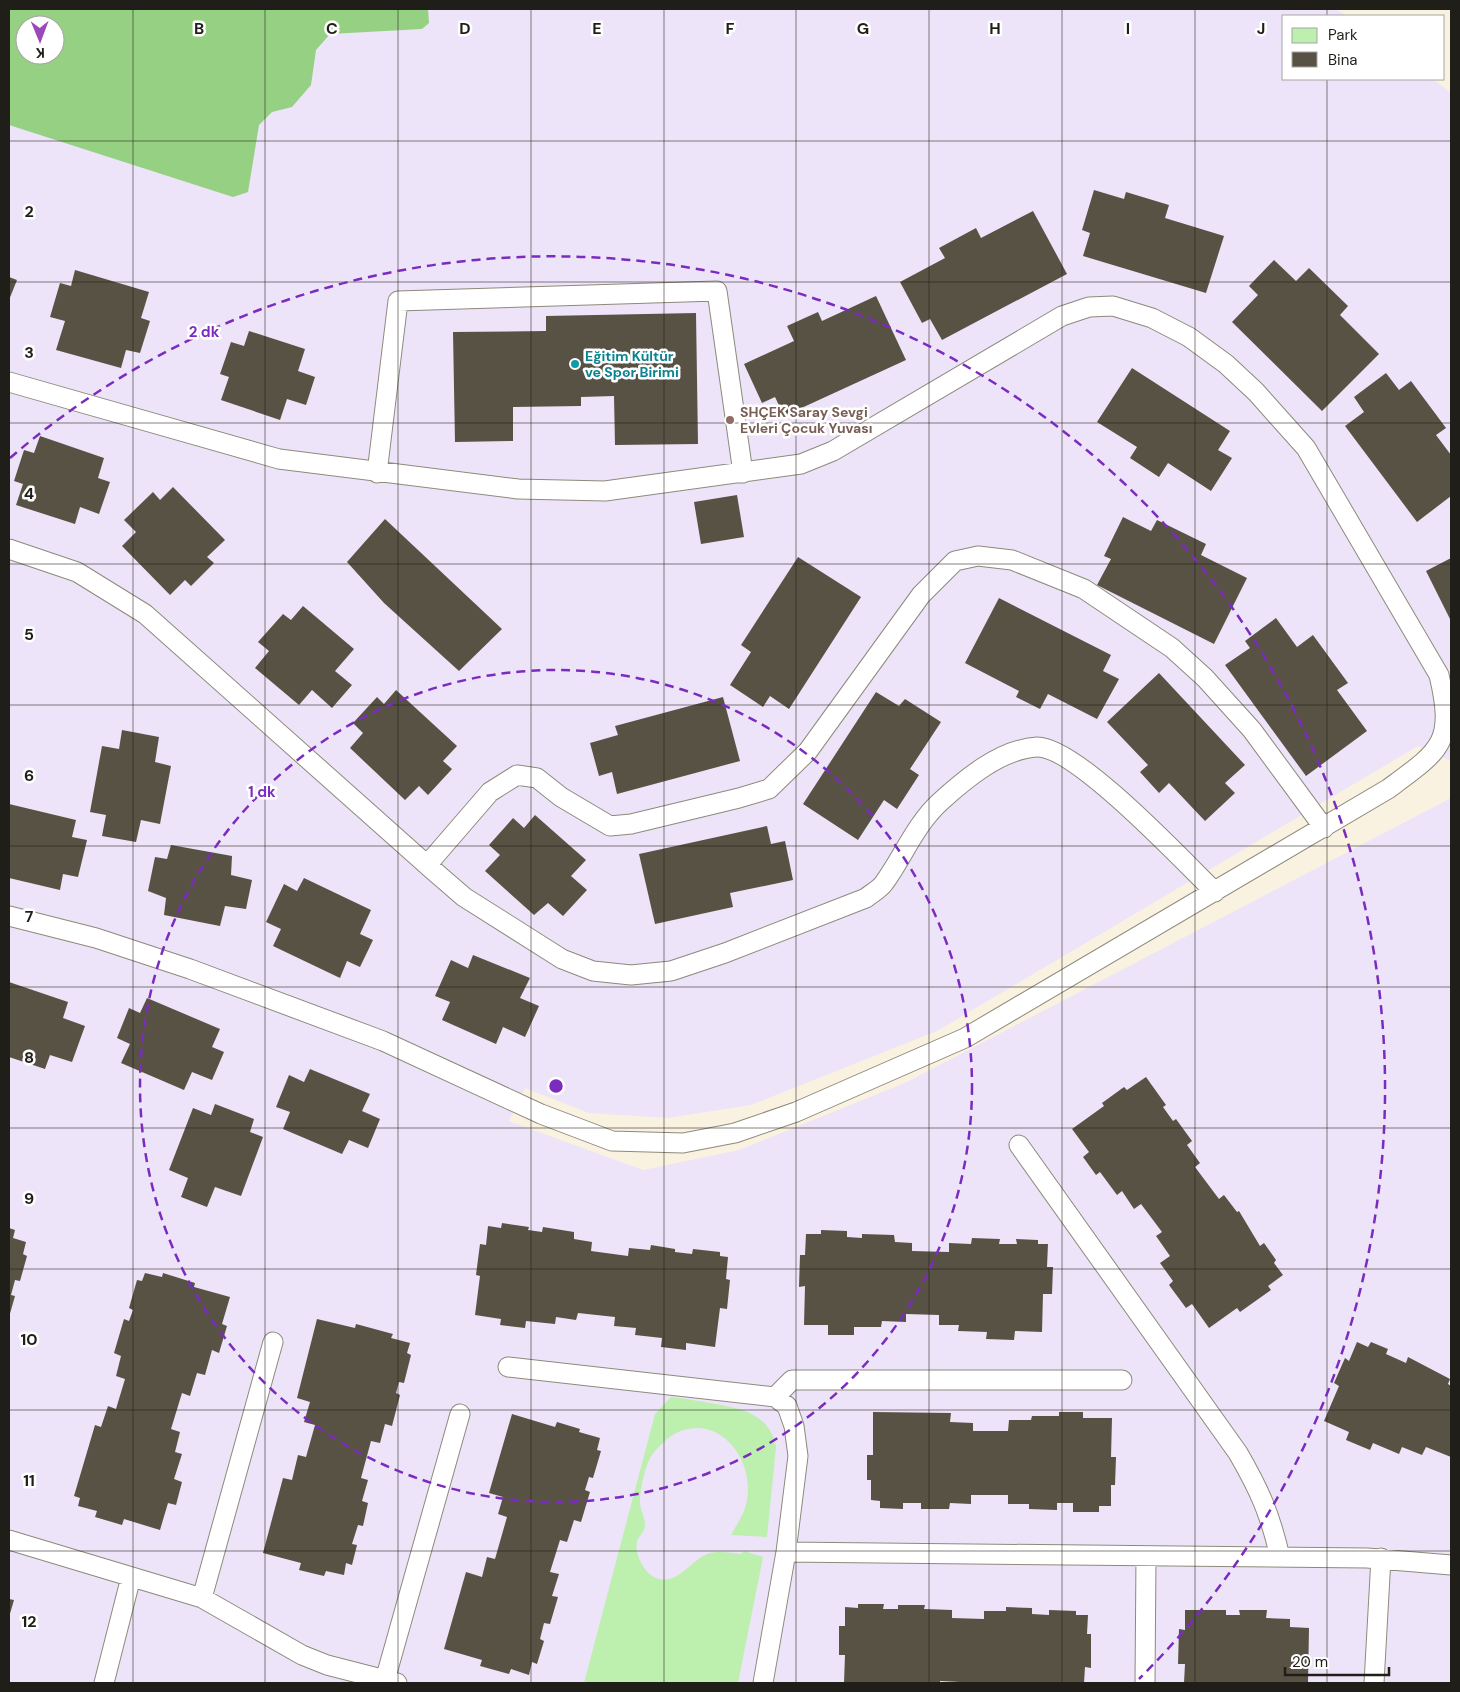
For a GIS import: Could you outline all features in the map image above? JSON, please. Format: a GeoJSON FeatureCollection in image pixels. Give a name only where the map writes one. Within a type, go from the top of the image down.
{"type":"FeatureCollection","features":[{"type":"Feature","properties":{"kind":"lane"},"geometry":{"type":"LineString","coordinates":[[377,473],[398,301],[717,291],[743,473]]}},
{"type":"Feature","properties":{"kind":"lane"},"geometry":{"type":"LineString","coordinates":[[9,382],[279,459],[377,473],[518,489],[605,491],[801,464],[833,451],[1062,316],[1089,307],[1113,306],[1152,318],[1189,337],[1226,364],[1256,392],[1306,448],[1439,675],[1446,706],[1447,722],[1441,741],[1426,761],[1388,790],[965,1038],[796,1112],[735,1134],[683,1143],[612,1141],[541,1114],[383,1042],[190,969],[96,938],[9,916]]}},
{"type":"Feature","properties":{"kind":"lane"},"geometry":{"type":"LineString","coordinates":[[9,550],[77,572],[145,614],[464,897],[562,959],[593,971],[631,975],[671,971],[725,954],[866,898],[883,885],[910,838],[939,803],[984,767],[1015,751],[1039,747],[1066,758],[1095,778],[1214,892]]}},
{"type":"Feature","properties":{"kind":"lane"},"geometry":{"type":"LineString","coordinates":[[427,864],[490,792],[517,775],[537,778],[561,797],[610,826],[631,824],[770,789],[808,751],[921,595],[954,561],[978,556],[1012,560],[1084,589],[1172,648],[1205,678],[1252,730],[1324,828]]}},
{"type":"Feature","properties":{"kind":"lane"},"geometry":{"type":"LineString","coordinates":[[1019,1145],[1238,1453],[1261,1493],[1272,1522],[1280,1557]]}},
{"type":"Feature","properties":{"kind":"lane"},"geometry":{"type":"LineString","coordinates":[[202,1598],[273,1342]]}},
{"type":"Feature","properties":{"kind":"lane"},"geometry":{"type":"LineString","coordinates":[[508,1367],[775,1397],[787,1406],[794,1426],[798,1456],[786,1552],[763,1683]]}},
{"type":"Feature","properties":{"kind":"lane"},"geometry":{"type":"LineString","coordinates":[[775,1397],[792,1380],[1122,1380]]}},
{"type":"Feature","properties":{"kind":"lane"},"geometry":{"type":"LineString","coordinates":[[9,1540],[202,1598],[302,1655],[327,1666],[391,1682],[460,1414]]}},
{"type":"Feature","properties":{"kind":"lane"},"geometry":{"type":"LineString","coordinates":[[786,1552],[1380,1558],[1451,1565]]}},
{"type":"Feature","properties":{"kind":"lane"},"geometry":{"type":"LineString","coordinates":[[1145,1683],[1146,1556]]}},
{"type":"Feature","properties":{"kind":"lane"},"geometry":{"type":"LineString","coordinates":[[1374,1683],[1380,1558]]}},
{"type":"Feature","properties":{"kind":"lane"},"geometry":{"type":"LineString","coordinates":[[104,1683],[131,1576]]}},
{"type":"Feature","properties":{"kind":"shaded area","name":"SHÇEK Saray Sevgi Evleri Çocuk Yuvası"},"geometry":{"type":"Polygon","coordinates":[[[9,9],[1334,9],[1347,15],[1282,15],[1282,80],[1434,80],[1451,93],[1451,761],[1418,746],[937,1031],[751,1105],[668,1118],[589,1113],[525,1088],[509,1121],[643,1170],[739,1150],[907,1082],[1451,798],[1451,1683],[9,1683],[9,9]]]}},
{"type":"Feature","properties":{"kind":"green space"},"geometry":{"type":"Polygon","coordinates":[[[9,9],[428,9],[429,23],[422,29],[330,34],[316,50],[311,85],[292,107],[272,112],[259,125],[248,192],[233,197],[9,125],[9,9]]]}},
{"type":"Feature","properties":{"kind":"green space"},"geometry":{"type":"Polygon","coordinates":[[[671,1397],[732,1407],[752,1414],[767,1426],[773,1436],[776,1447],[767,1537],[731,1535],[746,1505],[748,1483],[744,1466],[737,1452],[726,1440],[714,1432],[699,1428],[683,1430],[667,1439],[655,1451],[649,1461],[641,1488],[640,1505],[645,1525],[636,1546],[643,1567],[650,1575],[669,1579],[682,1572],[701,1557],[715,1552],[741,1554],[744,1551],[763,1557],[738,1683],[584,1683],[655,1414],[671,1397]]]}},
{"type":"Feature","properties":{"kind":"building"},"geometry":{"type":"Polygon","coordinates":[[[1094,190],[1124,199],[1126,192],[1169,205],[1165,218],[1224,236],[1206,293],[1083,256],[1090,233],[1082,230],[1094,190]]]}},
{"type":"Feature","properties":{"kind":"building"},"geometry":{"type":"Polygon","coordinates":[[[1033,211],[1067,274],[942,340],[930,319],[922,323],[900,282],[945,258],[939,248],[976,228],[981,238],[1033,211]]]}},
{"type":"Feature","properties":{"kind":"building"},"geometry":{"type":"Polygon","coordinates":[[[1274,260],[1296,281],[1309,268],[1348,306],[1340,315],[1379,354],[1322,411],[1232,322],[1258,295],[1249,286],[1274,260]]]}},
{"type":"Feature","properties":{"kind":"building"},"geometry":{"type":"Polygon","coordinates":[[[75,270],[149,292],[141,318],[150,321],[140,353],[126,350],[121,368],[56,350],[65,321],[50,317],[60,283],[71,286],[75,270]]]}},
{"type":"Feature","properties":{"kind":"building"},"geometry":{"type":"Polygon","coordinates":[[[9,277],[17,280],[9,300],[9,277]]]}},
{"type":"Feature","properties":{"kind":"building"},"geometry":{"type":"Polygon","coordinates":[[[876,296],[906,360],[784,416],[775,397],[762,403],[744,364],[794,341],[787,326],[818,312],[822,321],[876,296]]]}},
{"type":"Feature","properties":{"kind":"building","name":"Eğitim Kültür ve Spor Birimi"},"geometry":{"type":"Polygon","coordinates":[[[696,313],[698,444],[615,445],[614,396],[581,397],[581,406],[513,407],[513,441],[455,442],[453,332],[546,331],[546,316],[696,313]]]}},
{"type":"Feature","properties":{"kind":"building"},"geometry":{"type":"Polygon","coordinates":[[[249,331],[305,349],[298,371],[315,377],[306,405],[287,399],[280,420],[221,400],[229,377],[220,374],[231,342],[244,346],[249,331]]]}},
{"type":"Feature","properties":{"kind":"building"},"geometry":{"type":"Polygon","coordinates":[[[1132,368],[1230,431],[1218,450],[1232,458],[1211,491],[1168,463],[1159,477],[1130,458],[1137,447],[1097,422],[1132,368]]]}},
{"type":"Feature","properties":{"kind":"building"},"geometry":{"type":"Polygon","coordinates":[[[1386,373],[1399,390],[1411,381],[1446,428],[1436,435],[1451,455],[1451,496],[1417,522],[1345,426],[1364,412],[1354,397],[1386,373]]]}},
{"type":"Feature","properties":{"kind":"building"},"geometry":{"type":"Polygon","coordinates":[[[40,436],[104,458],[98,478],[110,482],[99,514],[80,507],[75,524],[16,505],[23,484],[14,481],[24,450],[34,453],[40,436]]]}},
{"type":"Feature","properties":{"kind":"building"},"geometry":{"type":"Polygon","coordinates":[[[173,487],[225,540],[207,557],[214,563],[191,586],[185,580],[170,595],[122,546],[136,532],[124,520],[153,492],[160,500],[173,487]]]}},
{"type":"Feature","properties":{"kind":"building"},"geometry":{"type":"Polygon","coordinates":[[[737,495],[744,537],[701,544],[694,502],[737,495]]]}},
{"type":"Feature","properties":{"kind":"building"},"geometry":{"type":"Polygon","coordinates":[[[1123,517],[1151,531],[1157,520],[1206,544],[1201,555],[1247,578],[1214,644],[1097,585],[1111,559],[1104,556],[1123,517]]]}},
{"type":"Feature","properties":{"kind":"building"},"geometry":{"type":"Polygon","coordinates":[[[385,519],[502,629],[459,671],[384,603],[347,562],[385,519]]]}},
{"type":"Feature","properties":{"kind":"building"},"geometry":{"type":"Polygon","coordinates":[[[798,557],[861,597],[789,709],[770,696],[763,707],[730,685],[751,652],[741,645],[798,557]]]}},
{"type":"Feature","properties":{"kind":"building"},"geometry":{"type":"Polygon","coordinates":[[[1451,558],[1451,621],[1426,571],[1451,558]]]}},
{"type":"Feature","properties":{"kind":"building"},"geometry":{"type":"Polygon","coordinates":[[[999,598],[1111,655],[1103,671],[1119,679],[1097,719],[1048,694],[1040,709],[1016,697],[1019,691],[965,663],[999,598]]]}},
{"type":"Feature","properties":{"kind":"building"},"geometry":{"type":"Polygon","coordinates":[[[303,606],[354,649],[335,671],[352,685],[332,708],[312,690],[299,705],[255,668],[269,651],[258,642],[283,614],[291,620],[303,606]]]}},
{"type":"Feature","properties":{"kind":"building"},"geometry":{"type":"Polygon","coordinates":[[[1276,618],[1297,647],[1313,635],[1348,683],[1337,690],[1367,731],[1306,776],[1225,665],[1250,648],[1245,641],[1276,618]]]}},
{"type":"Feature","properties":{"kind":"building"},"geometry":{"type":"Polygon","coordinates":[[[1159,673],[1245,765],[1225,783],[1235,793],[1205,821],[1169,783],[1159,793],[1140,772],[1148,765],[1107,722],[1159,673]]]}},
{"type":"Feature","properties":{"kind":"building"},"geometry":{"type":"Polygon","coordinates":[[[396,690],[457,746],[443,761],[452,769],[428,795],[419,786],[405,800],[350,748],[363,733],[353,723],[377,697],[384,704],[396,690]]]}},
{"type":"Feature","properties":{"kind":"building"},"geometry":{"type":"Polygon","coordinates":[[[876,692],[899,706],[905,699],[941,722],[910,769],[919,775],[897,809],[884,800],[858,840],[803,804],[876,692]]]}},
{"type":"Feature","properties":{"kind":"building"},"geometry":{"type":"Polygon","coordinates":[[[723,697],[740,761],[617,794],[612,772],[599,776],[590,743],[618,735],[615,726],[723,697]]]}},
{"type":"Feature","properties":{"kind":"building"},"geometry":{"type":"Polygon","coordinates":[[[122,730],[159,737],[155,762],[171,766],[160,824],[141,820],[136,842],[102,836],[106,815],[90,812],[102,746],[119,749],[122,730]]]}},
{"type":"Feature","properties":{"kind":"building"},"geometry":{"type":"Polygon","coordinates":[[[9,804],[76,820],[72,837],[87,840],[78,877],[63,874],[60,890],[9,878],[9,804]]]}},
{"type":"Feature","properties":{"kind":"building"},"geometry":{"type":"Polygon","coordinates":[[[535,815],[586,860],[571,876],[587,890],[563,916],[548,903],[534,915],[485,871],[500,855],[489,845],[513,818],[524,828],[535,815]]]}},
{"type":"Feature","properties":{"kind":"building"},"geometry":{"type":"Polygon","coordinates":[[[767,826],[771,844],[785,841],[793,880],[730,893],[733,907],[655,924],[639,854],[767,826]]]}},
{"type":"Feature","properties":{"kind":"building"},"geometry":{"type":"Polygon","coordinates":[[[171,845],[232,856],[231,875],[252,880],[246,909],[225,906],[220,926],[164,915],[166,898],[148,891],[155,857],[167,859],[171,845]]]}},
{"type":"Feature","properties":{"kind":"building"},"geometry":{"type":"Polygon","coordinates":[[[304,878],[371,910],[360,934],[373,940],[360,967],[347,961],[340,978],[273,946],[281,929],[266,922],[284,884],[297,891],[304,878]]]}},
{"type":"Feature","properties":{"kind":"building"},"geometry":{"type":"Polygon","coordinates":[[[473,955],[530,978],[520,998],[539,1006],[525,1037],[503,1027],[496,1044],[442,1020],[450,1002],[435,996],[451,960],[468,968],[473,955]]]}},
{"type":"Feature","properties":{"kind":"building"},"geometry":{"type":"Polygon","coordinates":[[[9,982],[68,1002],[63,1018],[85,1026],[72,1062],[50,1055],[45,1069],[9,1057],[9,982]]]}},
{"type":"Feature","properties":{"kind":"building"},"geometry":{"type":"Polygon","coordinates":[[[147,998],[220,1029],[212,1047],[224,1052],[212,1080],[192,1072],[184,1090],[121,1063],[130,1044],[117,1038],[129,1008],[140,1013],[147,998]]]}},
{"type":"Feature","properties":{"kind":"building"},"geometry":{"type":"Polygon","coordinates":[[[310,1069],[370,1094],[362,1111],[380,1119],[368,1148],[349,1140],[342,1154],[283,1129],[290,1112],[276,1107],[289,1075],[304,1082],[310,1069]]]}},
{"type":"Feature","properties":{"kind":"building"},"geometry":{"type":"Polygon","coordinates":[[[1146,1077],[1166,1105],[1163,1107],[1173,1121],[1176,1119],[1192,1141],[1187,1145],[1200,1163],[1195,1167],[1219,1199],[1224,1195],[1237,1212],[1239,1211],[1260,1246],[1264,1243],[1276,1260],[1274,1263],[1283,1275],[1268,1286],[1271,1290],[1240,1312],[1237,1308],[1209,1328],[1192,1304],[1186,1308],[1169,1285],[1173,1281],[1160,1263],[1170,1256],[1156,1236],[1162,1232],[1141,1204],[1134,1209],[1122,1191],[1117,1195],[1100,1172],[1096,1175],[1083,1157],[1089,1152],[1072,1129],[1104,1106],[1102,1103],[1124,1087],[1127,1090],[1146,1077]]]}},
{"type":"Feature","properties":{"kind":"building"},"geometry":{"type":"Polygon","coordinates":[[[215,1104],[254,1119],[250,1132],[263,1137],[241,1196],[215,1187],[207,1207],[181,1197],[188,1178],[169,1170],[193,1108],[211,1115],[215,1104]]]}},
{"type":"Feature","properties":{"kind":"building"},"geometry":{"type":"Polygon","coordinates":[[[502,1223],[529,1227],[528,1230],[542,1232],[543,1227],[574,1232],[574,1239],[592,1242],[591,1251],[628,1256],[629,1248],[650,1250],[651,1245],[675,1249],[675,1252],[692,1254],[693,1249],[720,1252],[720,1256],[728,1257],[726,1279],[730,1280],[727,1309],[720,1308],[715,1347],[686,1343],[686,1350],[661,1347],[662,1338],[635,1335],[636,1328],[614,1326],[615,1317],[578,1313],[576,1320],[556,1317],[555,1324],[526,1321],[525,1328],[500,1325],[501,1319],[475,1315],[480,1276],[476,1275],[480,1244],[486,1245],[488,1226],[501,1228],[502,1223]]]}},
{"type":"Feature","properties":{"kind":"building"},"geometry":{"type":"Polygon","coordinates":[[[9,1228],[15,1230],[13,1238],[26,1242],[23,1254],[27,1256],[20,1281],[15,1280],[11,1295],[15,1296],[9,1317],[9,1228]]]}},
{"type":"Feature","properties":{"kind":"building"},"geometry":{"type":"Polygon","coordinates":[[[821,1230],[847,1231],[847,1237],[862,1238],[862,1234],[894,1235],[895,1242],[912,1243],[912,1251],[949,1252],[949,1243],[971,1244],[972,1238],[1000,1239],[999,1244],[1017,1244],[1016,1239],[1038,1240],[1038,1244],[1048,1244],[1047,1267],[1053,1267],[1052,1294],[1043,1294],[1042,1332],[1015,1331],[1014,1340],[986,1339],[987,1332],[958,1331],[959,1325],[939,1325],[939,1315],[906,1314],[906,1322],[882,1321],[881,1327],[854,1327],[854,1335],[828,1335],[828,1325],[804,1325],[805,1286],[799,1287],[800,1255],[805,1255],[806,1234],[821,1234],[821,1230]]]}},
{"type":"Feature","properties":{"kind":"building"},"geometry":{"type":"Polygon","coordinates":[[[145,1273],[162,1277],[163,1273],[195,1283],[194,1287],[230,1297],[222,1324],[227,1326],[219,1353],[212,1350],[205,1375],[197,1373],[190,1396],[182,1393],[171,1429],[180,1432],[175,1452],[182,1454],[174,1479],[182,1482],[176,1505],[168,1503],[160,1530],[124,1519],[122,1525],[95,1517],[97,1511],[78,1506],[80,1498],[74,1496],[95,1425],[101,1427],[108,1406],[116,1409],[125,1379],[116,1376],[121,1356],[114,1353],[124,1319],[129,1321],[133,1310],[129,1308],[137,1280],[142,1281],[145,1273]]]}},
{"type":"Feature","properties":{"kind":"building"},"geometry":{"type":"Polygon","coordinates":[[[317,1319],[355,1328],[356,1324],[393,1334],[391,1338],[410,1343],[407,1353],[411,1355],[404,1383],[399,1382],[396,1393],[400,1395],[392,1426],[385,1424],[380,1443],[371,1441],[361,1478],[368,1480],[362,1501],[368,1503],[363,1526],[358,1525],[352,1544],[357,1545],[352,1565],[346,1563],[344,1575],[326,1571],[324,1576],[299,1570],[301,1563],[263,1553],[283,1478],[292,1480],[298,1455],[306,1457],[315,1425],[304,1422],[310,1402],[297,1398],[317,1319]]]}},
{"type":"Feature","properties":{"kind":"building"},"geometry":{"type":"Polygon","coordinates":[[[1357,1342],[1368,1347],[1371,1342],[1388,1349],[1386,1354],[1406,1363],[1408,1357],[1450,1379],[1448,1384],[1451,1386],[1451,1457],[1426,1447],[1422,1455],[1402,1447],[1399,1454],[1373,1443],[1370,1450],[1346,1440],[1349,1432],[1324,1421],[1339,1386],[1334,1383],[1345,1358],[1349,1361],[1357,1342]]]}},
{"type":"Feature","properties":{"kind":"building"},"geometry":{"type":"Polygon","coordinates":[[[873,1412],[951,1413],[950,1422],[973,1423],[973,1431],[1008,1431],[1009,1420],[1031,1420],[1032,1416],[1059,1416],[1059,1412],[1083,1412],[1083,1418],[1112,1418],[1111,1457],[1116,1457],[1115,1485],[1111,1485],[1111,1506],[1099,1506],[1099,1512],[1073,1512],[1073,1503],[1057,1503],[1057,1510],[1029,1509],[1029,1504],[1008,1504],[1008,1495],[971,1495],[971,1504],[950,1503],[949,1509],[921,1509],[921,1503],[903,1503],[903,1509],[880,1508],[880,1501],[871,1500],[871,1480],[867,1480],[867,1455],[873,1455],[873,1412]]]}},
{"type":"Feature","properties":{"kind":"building"},"geometry":{"type":"Polygon","coordinates":[[[512,1414],[555,1427],[557,1422],[580,1429],[579,1432],[600,1438],[597,1450],[601,1451],[593,1478],[589,1477],[585,1490],[590,1492],[581,1522],[574,1520],[567,1542],[560,1540],[550,1572],[559,1574],[552,1596],[558,1597],[550,1624],[544,1623],[540,1639],[544,1641],[537,1664],[532,1662],[529,1675],[511,1669],[509,1674],[480,1666],[482,1660],[444,1649],[466,1572],[482,1577],[487,1557],[495,1559],[507,1517],[498,1514],[503,1497],[489,1493],[512,1414]]]}},
{"type":"Feature","properties":{"kind":"building"},"geometry":{"type":"Polygon","coordinates":[[[9,1599],[14,1600],[9,1617],[9,1599]]]}},
{"type":"Feature","properties":{"kind":"building"},"geometry":{"type":"Polygon","coordinates":[[[858,1604],[884,1604],[883,1609],[898,1609],[898,1605],[925,1605],[924,1609],[952,1610],[952,1618],[984,1619],[984,1611],[1006,1611],[1006,1607],[1032,1608],[1032,1614],[1049,1615],[1049,1610],[1076,1611],[1076,1615],[1088,1615],[1087,1634],[1091,1634],[1091,1668],[1085,1667],[1084,1683],[940,1681],[940,1683],[844,1683],[845,1655],[839,1655],[839,1626],[845,1626],[845,1607],[858,1608],[858,1604]]]}},
{"type":"Feature","properties":{"kind":"building"},"geometry":{"type":"Polygon","coordinates":[[[1185,1610],[1226,1610],[1226,1615],[1240,1615],[1239,1610],[1267,1610],[1266,1618],[1290,1619],[1290,1627],[1309,1628],[1308,1683],[1184,1683],[1185,1664],[1178,1664],[1179,1629],[1185,1630],[1185,1610]]]}},
{"type":"Feature","properties":{"kind":"place","name":"Eğitim Kültür ve Spor Birimi"},"geometry":{"type":"Point","coordinates":[575,364]}},
{"type":"Feature","properties":{"kind":"place","name":"SHÇEK Saray Sevgi Evleri Çocuk Yuvası"},"geometry":{"type":"Point","coordinates":[730,420]}}]}
